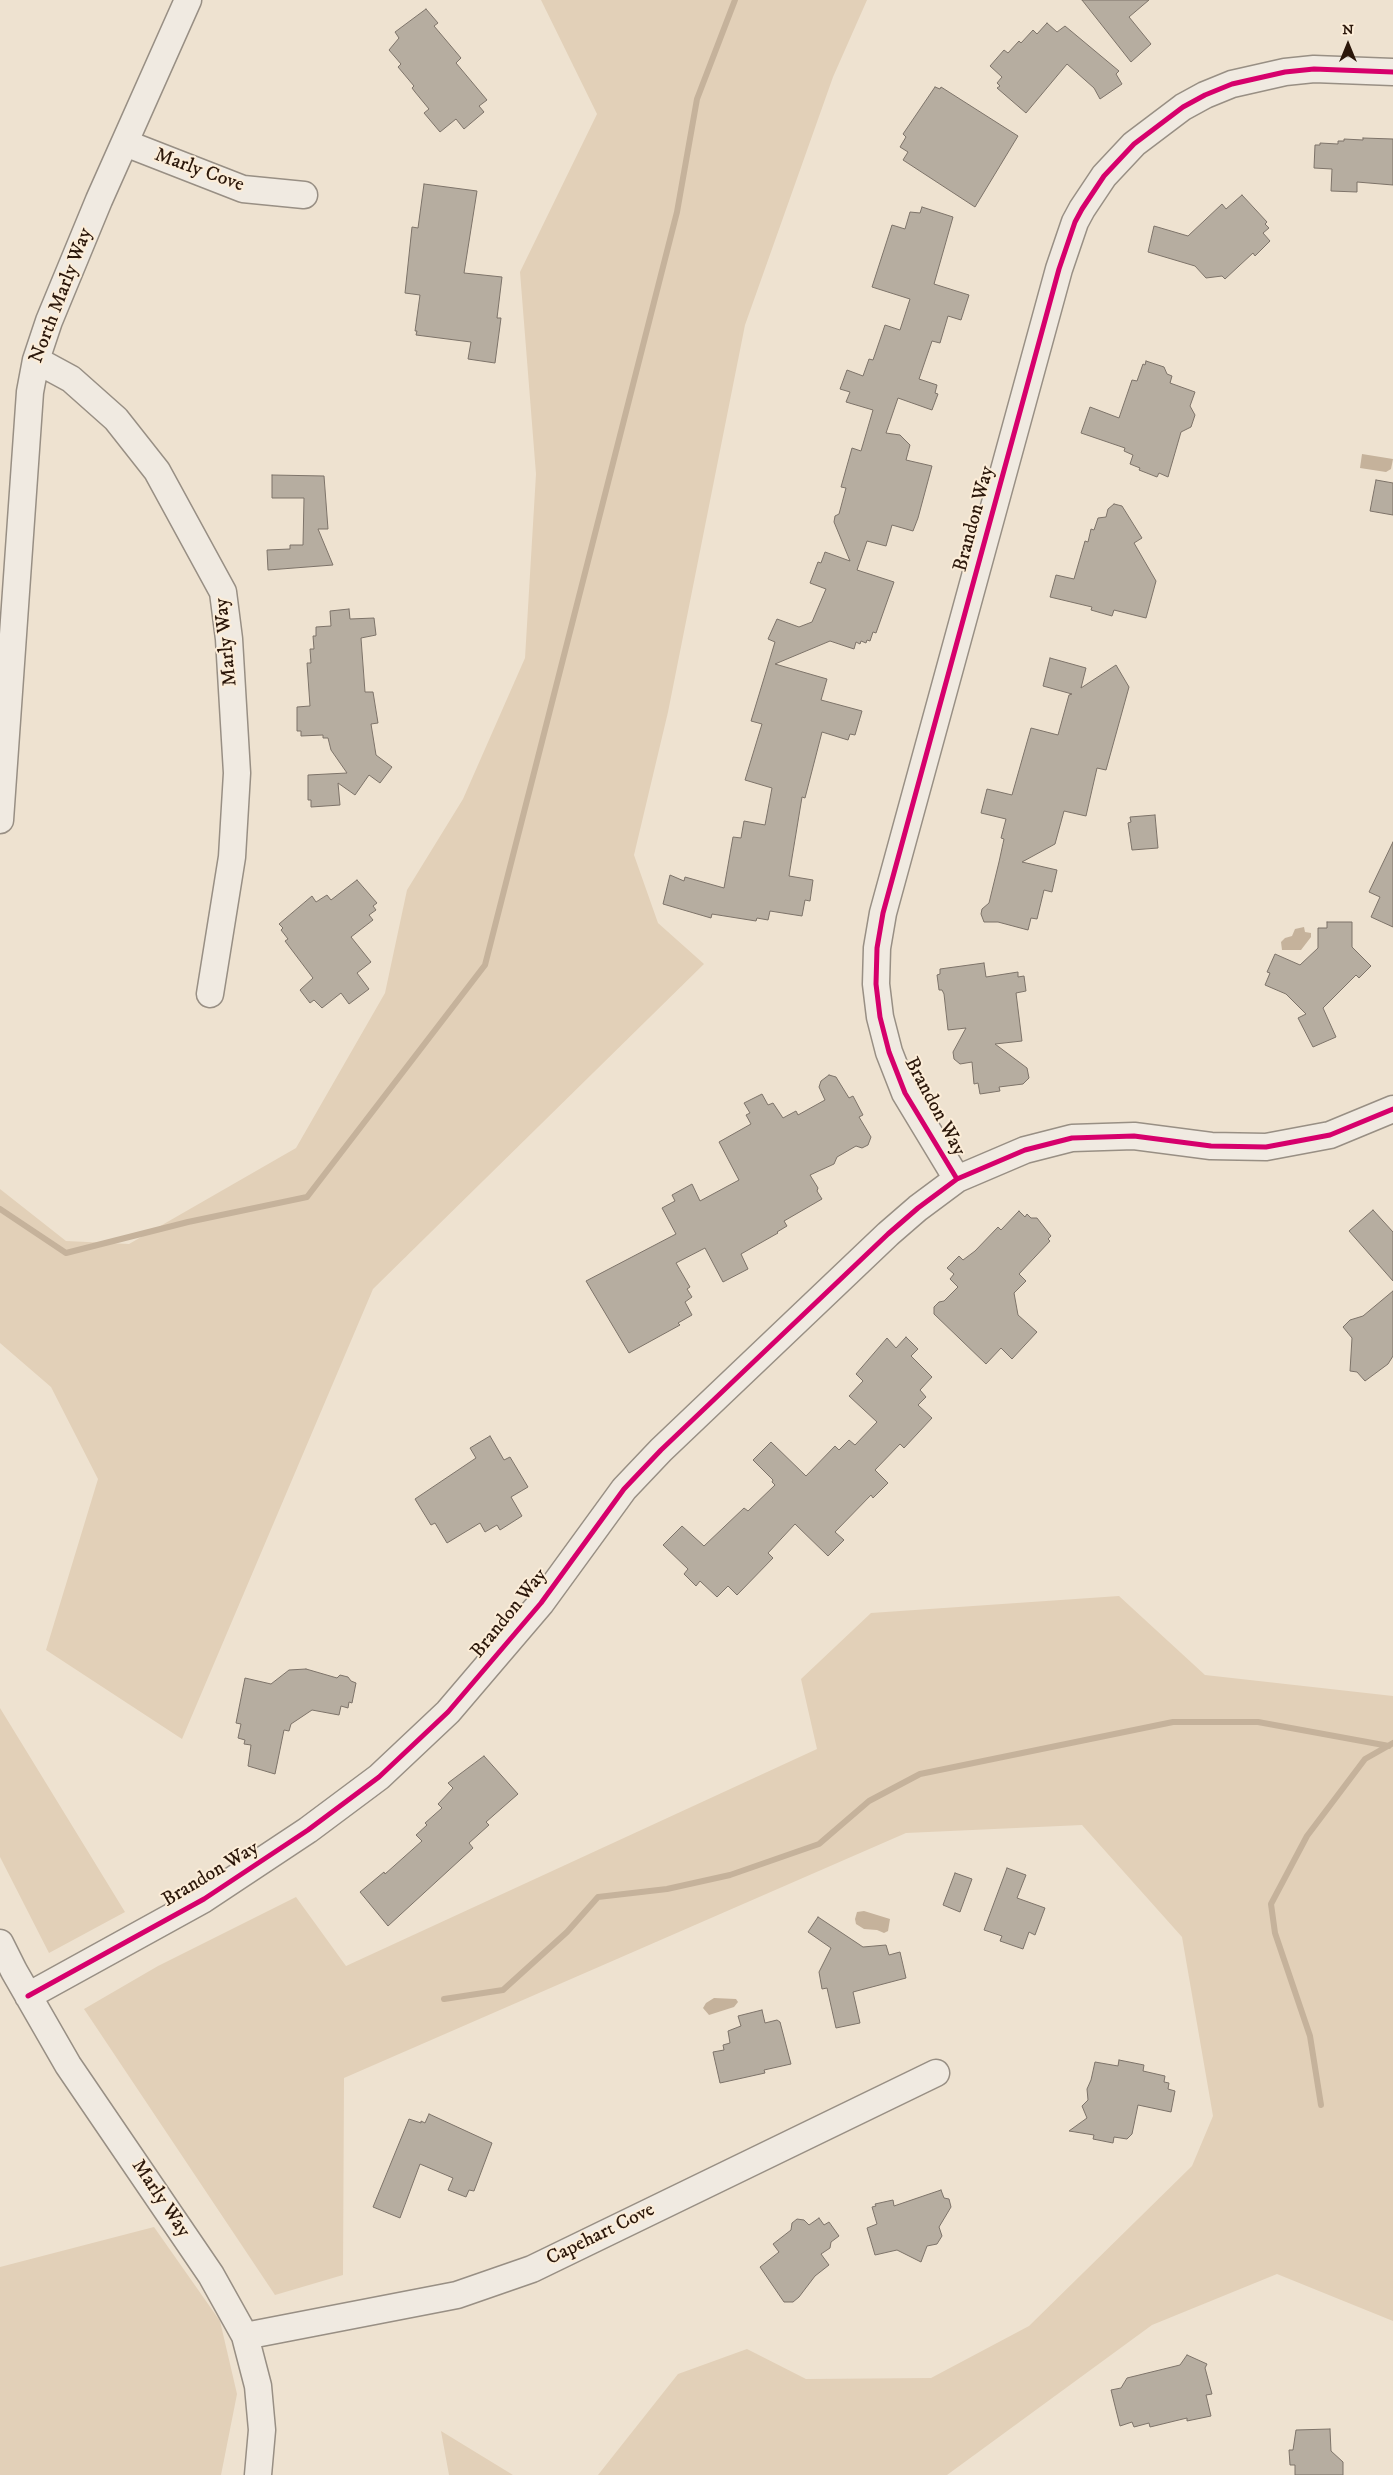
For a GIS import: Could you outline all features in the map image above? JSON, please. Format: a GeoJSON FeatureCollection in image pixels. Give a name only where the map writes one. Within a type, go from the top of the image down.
{"type":"FeatureCollection","features":[{"type":"Feature","properties":{"kind":"street","name":"North Marly Way"},"geometry":{"type":"LineString","coordinates":[[5,671],[30,392],[36,360],[49,321],[188,0]]}},
{"type":"Feature","properties":{"kind":"street","name":"Brandon Way"},"geometry":{"type":"LineString","coordinates":[[957,1179],[905,1093],[889,1052],[878,998],[877,948],[883,913],[1056,278],[1075,222],[1104,176],[1134,144],[1183,107],[1205,95],[1232,84],[1285,72],[1314,69],[1393,72]]}},
{"type":"Feature","properties":{"kind":"street","name":"Marly Cove"},"geometry":{"type":"LineString","coordinates":[[125,143],[243,189],[304,195]]}},
{"type":"Feature","properties":{"kind":"street","name":"Marly Way"},"geometry":{"type":"LineString","coordinates":[[36,360],[71,379],[116,419],[157,471],[223,592],[229,639],[237,773],[232,856],[210,994]]}},
{"type":"Feature","properties":{"kind":"street"},"geometry":{"type":"LineString","coordinates":[[0,820],[5,671]]}},
{"type":"Feature","properties":{"kind":"street","name":"Brandon Way"},"geometry":{"type":"LineString","coordinates":[[28,1996],[212,1894],[308,1830],[379,1777],[454,1705],[541,1603],[624,1489],[661,1450],[888,1234],[918,1208],[957,1179],[1025,1150],[1072,1138],[1120,1136],[1211,1146],[1266,1147],[1330,1134],[1393,1109]]}},
{"type":"Feature","properties":{"kind":"street","name":"Marly Way"},"geometry":{"type":"LineString","coordinates":[[0,1942],[28,1996],[68,2065],[212,2275],[245,2336],[258,2395],[262,2430],[258,2475]]}},
{"type":"Feature","properties":{"kind":"street","name":"Capehart Cove"},"geometry":{"type":"LineString","coordinates":[[245,2336],[457,2295],[532,2269],[936,2073]]}},
{"type":"Feature","properties":{"kind":"shaded area"},"geometry":{"type":"Polygon","coordinates":[[[541,0],[867,0],[833,77],[745,325],[668,712],[634,855],[658,923],[704,964],[373,1289],[182,1739],[46,1650],[98,1479],[51,1387],[0,1343],[0,1189],[66,1241],[129,1244],[296,1148],[385,993],[407,890],[463,799],[525,658],[536,474],[520,272],[597,114],[541,0]]]}},
{"type":"Feature","properties":{"kind":"shaded area"},"geometry":{"type":"Polygon","coordinates":[[[1362,454],[1393,459],[1391,469],[1386,472],[1360,468],[1362,454]]]}},
{"type":"Feature","properties":{"kind":"shaded area"},"geometry":{"type":"Polygon","coordinates":[[[1304,927],[1305,932],[1311,933],[1311,937],[1301,950],[1282,950],[1281,942],[1285,938],[1292,936],[1295,929],[1304,927]]]}},
{"type":"Feature","properties":{"kind":"shaded area"},"geometry":{"type":"Polygon","coordinates":[[[1119,1596],[1205,1675],[1393,1696],[1393,2321],[1277,2274],[1152,2325],[947,2475],[598,2475],[678,2374],[747,2349],[806,2379],[931,2378],[1029,2326],[1192,2166],[1213,2116],[1182,1937],[1082,1825],[906,1833],[344,2078],[343,2275],[275,2295],[84,2009],[158,1966],[296,1897],[346,1966],[817,1749],[801,1679],[871,1613],[1119,1596]]]}},
{"type":"Feature","properties":{"kind":"shaded area"},"geometry":{"type":"Polygon","coordinates":[[[0,1708],[125,1912],[49,1953],[0,1857],[0,1708]]]}},
{"type":"Feature","properties":{"kind":"shaded area"},"geometry":{"type":"Polygon","coordinates":[[[864,1911],[890,1919],[888,1931],[884,1933],[877,1930],[864,1929],[856,1924],[857,1912],[864,1911]]]}},
{"type":"Feature","properties":{"kind":"shaded area"},"geometry":{"type":"Polygon","coordinates":[[[714,1998],[736,1999],[738,2002],[734,2007],[709,2015],[703,2008],[706,2003],[714,1998]]]}},
{"type":"Feature","properties":{"kind":"shaded area"},"geometry":{"type":"Polygon","coordinates":[[[154,2227],[220,2321],[237,2394],[221,2475],[0,2475],[0,2267],[154,2227]]]}},
{"type":"Feature","properties":{"kind":"shaded area"},"geometry":{"type":"Polygon","coordinates":[[[441,2431],[513,2475],[449,2475],[441,2431]]]}},
{"type":"Feature","properties":{"kind":"building"},"geometry":{"type":"Polygon","coordinates":[[[1082,0],[1149,0],[1129,17],[1151,44],[1131,62],[1082,0]]]}},
{"type":"Feature","properties":{"kind":"building"},"geometry":{"type":"Polygon","coordinates":[[[426,9],[438,23],[434,26],[461,58],[456,63],[487,100],[479,106],[484,112],[464,129],[456,119],[440,132],[424,113],[429,109],[412,88],[414,86],[398,67],[401,64],[389,50],[399,38],[395,32],[426,9]]]}},
{"type":"Feature","properties":{"kind":"building"},"geometry":{"type":"Polygon","coordinates":[[[1047,23],[1057,32],[1065,26],[1119,71],[1116,74],[1122,84],[1100,99],[1094,88],[1067,64],[1026,113],[997,88],[1000,86],[997,83],[1002,77],[990,66],[1004,50],[1008,53],[1033,30],[1037,34],[1047,23]]]}},
{"type":"Feature","properties":{"kind":"building"},"geometry":{"type":"Polygon","coordinates":[[[935,87],[940,89],[941,87],[1018,136],[975,207],[903,160],[908,152],[900,147],[906,137],[903,134],[935,87]]]}},
{"type":"Feature","properties":{"kind":"building"},"geometry":{"type":"Polygon","coordinates":[[[1363,138],[1393,139],[1393,185],[1357,182],[1357,192],[1331,191],[1332,169],[1314,168],[1315,145],[1320,145],[1320,143],[1338,144],[1338,141],[1344,141],[1344,139],[1363,140],[1363,138]]]}},
{"type":"Feature","properties":{"kind":"building"},"geometry":{"type":"Polygon","coordinates":[[[424,184],[477,191],[464,273],[502,277],[497,318],[501,318],[495,363],[468,359],[471,342],[416,335],[420,295],[405,293],[412,227],[418,228],[424,184]]]}},
{"type":"Feature","properties":{"kind":"building"},"geometry":{"type":"Polygon","coordinates":[[[1242,195],[1267,222],[1265,224],[1269,228],[1263,233],[1270,241],[1255,256],[1253,253],[1225,279],[1222,276],[1206,278],[1195,266],[1148,252],[1154,226],[1188,236],[1222,204],[1226,209],[1242,195]]]}},
{"type":"Feature","properties":{"kind":"building"},"geometry":{"type":"Polygon","coordinates":[[[922,207],[953,217],[934,284],[969,295],[961,320],[948,316],[940,343],[932,341],[919,379],[937,385],[935,393],[938,394],[932,410],[898,398],[886,433],[900,435],[910,445],[906,460],[932,466],[918,518],[913,531],[892,525],[886,546],[867,541],[857,570],[894,582],[876,633],[873,632],[870,641],[867,640],[866,643],[861,641],[860,644],[856,642],[854,649],[830,641],[775,664],[827,679],[821,700],[862,711],[855,735],[850,734],[848,740],[822,732],[805,798],[802,797],[789,876],[813,880],[810,901],[805,900],[802,916],[770,911],[768,920],[757,918],[756,921],[712,914],[711,918],[663,904],[670,875],[684,881],[685,877],[724,888],[733,837],[741,838],[744,821],[765,825],[772,788],[745,780],[762,724],[751,721],[775,642],[768,639],[777,619],[799,627],[812,622],[826,589],[810,583],[818,562],[821,563],[825,552],[850,561],[834,522],[835,516],[839,514],[846,488],[841,487],[852,448],[861,451],[873,410],[846,402],[850,392],[840,389],[847,370],[863,376],[869,359],[873,360],[885,325],[900,330],[910,299],[872,287],[892,225],[905,229],[910,212],[920,213],[922,207]]]}},
{"type":"Feature","properties":{"kind":"building"},"geometry":{"type":"Polygon","coordinates":[[[1146,361],[1164,367],[1167,374],[1172,376],[1170,383],[1195,392],[1190,406],[1195,415],[1191,427],[1181,432],[1168,477],[1159,473],[1157,477],[1139,470],[1140,468],[1130,464],[1133,455],[1124,451],[1125,448],[1081,433],[1090,407],[1119,418],[1132,380],[1137,381],[1143,364],[1145,365],[1146,361]]]}},
{"type":"Feature","properties":{"kind":"building"},"geometry":{"type":"Polygon","coordinates":[[[272,475],[324,476],[328,529],[318,529],[333,565],[268,570],[267,550],[290,549],[290,545],[303,545],[304,498],[272,498],[272,475]]]}},
{"type":"Feature","properties":{"kind":"building"},"geometry":{"type":"Polygon","coordinates":[[[1376,480],[1393,483],[1393,515],[1370,511],[1376,480]]]}},
{"type":"Feature","properties":{"kind":"building"},"geometry":{"type":"Polygon","coordinates":[[[1114,504],[1122,506],[1142,538],[1134,543],[1156,581],[1146,618],[1114,610],[1112,616],[1091,610],[1092,607],[1050,597],[1056,575],[1074,579],[1085,541],[1088,542],[1091,529],[1094,530],[1098,518],[1106,517],[1108,509],[1114,504]]]}},
{"type":"Feature","properties":{"kind":"building"},"geometry":{"type":"Polygon","coordinates":[[[349,609],[350,619],[374,618],[376,635],[361,638],[365,692],[373,692],[378,723],[371,724],[376,755],[392,767],[380,783],[369,775],[355,795],[338,783],[340,805],[311,807],[311,800],[308,800],[308,775],[347,773],[331,750],[328,738],[323,738],[323,735],[301,736],[301,731],[297,731],[297,707],[310,706],[307,663],[311,663],[310,649],[314,649],[313,636],[316,636],[316,627],[331,626],[330,611],[349,609]]]}},
{"type":"Feature","properties":{"kind":"building"},"geometry":{"type":"Polygon","coordinates":[[[1050,658],[1086,668],[1081,688],[1116,665],[1129,687],[1106,770],[1097,768],[1086,816],[1064,811],[1055,844],[1022,862],[1057,870],[1052,892],[1044,890],[1037,919],[1031,918],[1028,930],[998,922],[984,922],[981,914],[982,909],[989,903],[1004,839],[1001,838],[1006,819],[981,813],[987,789],[1012,795],[1031,728],[1058,735],[1069,695],[1072,694],[1043,686],[1050,658]]]}},
{"type":"Feature","properties":{"kind":"building"},"geometry":{"type":"Polygon","coordinates":[[[1155,815],[1158,848],[1132,850],[1128,823],[1131,822],[1130,817],[1155,815]]]}},
{"type":"Feature","properties":{"kind":"building"},"geometry":{"type":"Polygon","coordinates":[[[1393,842],[1393,927],[1371,917],[1380,897],[1369,892],[1393,842]]]}},
{"type":"Feature","properties":{"kind":"building"},"geometry":{"type":"Polygon","coordinates":[[[357,880],[377,903],[373,906],[376,910],[369,915],[373,920],[351,937],[371,962],[357,973],[369,989],[349,1004],[341,993],[322,1008],[314,1000],[310,1003],[300,990],[313,978],[285,941],[288,939],[279,924],[312,896],[316,902],[327,895],[331,900],[357,880]]]}},
{"type":"Feature","properties":{"kind":"building"},"geometry":{"type":"Polygon","coordinates":[[[1327,922],[1352,922],[1352,947],[1371,966],[1359,978],[1356,975],[1323,1008],[1336,1037],[1313,1047],[1298,1018],[1306,1014],[1286,994],[1265,985],[1270,973],[1267,972],[1275,954],[1300,965],[1318,948],[1318,928],[1327,928],[1327,922]]]}},
{"type":"Feature","properties":{"kind":"building"},"geometry":{"type":"Polygon","coordinates":[[[984,963],[986,977],[1018,972],[1018,977],[1024,976],[1026,991],[1016,993],[1022,1041],[995,1044],[1027,1068],[1029,1078],[1023,1084],[999,1087],[1000,1091],[980,1094],[978,1083],[974,1084],[972,1062],[960,1064],[954,1059],[953,1052],[966,1028],[948,1030],[944,994],[942,990],[939,990],[937,975],[940,974],[940,969],[984,963]]]}},
{"type":"Feature","properties":{"kind":"building"},"geometry":{"type":"Polygon","coordinates":[[[829,1075],[836,1077],[849,1098],[853,1096],[863,1115],[859,1117],[871,1137],[868,1145],[862,1148],[856,1146],[837,1157],[834,1164],[810,1175],[822,1199],[784,1221],[787,1226],[778,1233],[741,1254],[748,1269],[723,1282],[705,1248],[676,1263],[690,1287],[687,1289],[692,1297],[685,1302],[692,1315],[678,1323],[680,1325],[629,1353],[586,1281],[676,1234],[662,1208],[675,1201],[672,1195],[692,1184],[700,1201],[739,1180],[719,1142],[751,1124],[746,1115],[750,1113],[744,1103],[762,1094],[768,1105],[773,1103],[783,1118],[796,1111],[798,1115],[825,1100],[819,1087],[821,1081],[829,1075]]]}},
{"type":"Feature","properties":{"kind":"building"},"geometry":{"type":"Polygon","coordinates":[[[1373,1210],[1393,1232],[1393,1281],[1349,1231],[1373,1210]]]}},
{"type":"Feature","properties":{"kind":"building"},"geometry":{"type":"Polygon","coordinates":[[[1019,1211],[1025,1217],[1027,1214],[1031,1218],[1037,1218],[1051,1236],[1048,1239],[1050,1241],[1019,1274],[1026,1281],[1014,1293],[1018,1315],[1037,1332],[1012,1359],[1001,1348],[986,1364],[934,1314],[934,1307],[939,1302],[944,1301],[958,1287],[950,1279],[954,1274],[947,1268],[959,1256],[963,1260],[975,1251],[998,1227],[1001,1230],[1019,1211]]]}},
{"type":"Feature","properties":{"kind":"building"},"geometry":{"type":"Polygon","coordinates":[[[1393,1291],[1393,1356],[1388,1364],[1365,1381],[1357,1372],[1350,1371],[1352,1338],[1343,1327],[1350,1320],[1363,1316],[1393,1291]]]}},
{"type":"Feature","properties":{"kind":"building"},"geometry":{"type":"Polygon","coordinates":[[[906,1337],[918,1349],[911,1356],[932,1377],[920,1390],[926,1397],[918,1405],[932,1418],[904,1448],[900,1444],[875,1470],[888,1483],[873,1498],[871,1495],[835,1532],[844,1540],[828,1556],[795,1524],[768,1553],[773,1558],[737,1595],[728,1586],[717,1597],[700,1581],[696,1586],[684,1574],[688,1569],[663,1545],[682,1526],[704,1546],[744,1508],[748,1511],[775,1485],[772,1482],[773,1480],[753,1460],[771,1442],[806,1476],[835,1446],[839,1450],[849,1440],[855,1445],[877,1422],[849,1396],[863,1381],[856,1374],[887,1338],[896,1348],[906,1337]]]}},
{"type":"Feature","properties":{"kind":"building"},"geometry":{"type":"Polygon","coordinates":[[[490,1436],[504,1460],[510,1457],[528,1487],[511,1497],[522,1516],[500,1530],[497,1525],[485,1532],[480,1523],[447,1543],[435,1523],[431,1525],[415,1499],[476,1458],[470,1448],[490,1436]]]}},
{"type":"Feature","properties":{"kind":"building"},"geometry":{"type":"Polygon","coordinates":[[[306,1669],[337,1678],[340,1675],[348,1677],[356,1683],[352,1703],[349,1702],[348,1708],[341,1706],[339,1715],[312,1710],[291,1724],[289,1731],[284,1730],[275,1774],[248,1766],[251,1745],[244,1744],[245,1740],[238,1738],[241,1724],[236,1723],[245,1678],[271,1684],[289,1670],[306,1669]]]}},
{"type":"Feature","properties":{"kind":"building"},"geometry":{"type":"Polygon","coordinates":[[[484,1756],[518,1794],[486,1822],[489,1825],[469,1843],[473,1848],[388,1926],[360,1892],[384,1872],[385,1874],[422,1841],[416,1835],[427,1825],[425,1823],[442,1808],[438,1804],[453,1788],[448,1783],[484,1756]]]}},
{"type":"Feature","properties":{"kind":"building"},"geometry":{"type":"Polygon","coordinates":[[[1007,1868],[1026,1875],[1017,1898],[1045,1908],[1035,1935],[1029,1932],[1023,1949],[1000,1941],[1002,1936],[984,1930],[1007,1868]]]}},
{"type":"Feature","properties":{"kind":"building"},"geometry":{"type":"Polygon","coordinates":[[[955,1873],[972,1879],[960,1912],[943,1905],[955,1873]]]}},
{"type":"Feature","properties":{"kind":"building"},"geometry":{"type":"Polygon","coordinates":[[[818,1917],[863,1947],[886,1945],[889,1955],[900,1952],[906,1978],[853,1992],[860,2023],[836,2028],[827,1988],[822,1989],[819,1972],[831,1948],[808,1932],[818,1917]]]}},
{"type":"Feature","properties":{"kind":"building"},"geometry":{"type":"Polygon","coordinates":[[[762,2010],[765,2023],[777,2020],[780,2022],[791,2064],[764,2070],[765,2073],[720,2083],[713,2052],[724,2050],[723,2045],[730,2043],[728,2031],[741,2026],[738,2016],[762,2010]]]}},
{"type":"Feature","properties":{"kind":"building"},"geometry":{"type":"Polygon","coordinates":[[[1119,2060],[1144,2065],[1143,2071],[1165,2076],[1164,2082],[1169,2083],[1168,2089],[1175,2091],[1171,2112],[1138,2105],[1132,2134],[1127,2139],[1114,2137],[1113,2143],[1093,2139],[1094,2135],[1069,2131],[1087,2118],[1082,2106],[1088,2100],[1087,2089],[1095,2062],[1118,2066],[1119,2060]]]}},
{"type":"Feature","properties":{"kind":"building"},"geometry":{"type":"Polygon","coordinates":[[[429,2114],[492,2143],[474,2191],[469,2190],[466,2197],[448,2190],[453,2178],[420,2164],[400,2218],[373,2207],[409,2119],[425,2123],[429,2114]]]}},
{"type":"Feature","properties":{"kind":"building"},"geometry":{"type":"Polygon","coordinates":[[[941,2190],[944,2198],[949,2199],[951,2207],[939,2227],[942,2236],[937,2244],[927,2246],[921,2262],[897,2250],[875,2255],[867,2228],[877,2224],[872,2207],[876,2206],[875,2204],[893,2200],[894,2206],[941,2190]]]}},
{"type":"Feature","properties":{"kind":"building"},"geometry":{"type":"Polygon","coordinates":[[[819,2218],[824,2225],[829,2222],[839,2236],[831,2242],[830,2248],[821,2254],[829,2265],[815,2276],[793,2302],[784,2302],[760,2267],[779,2252],[773,2244],[791,2230],[792,2223],[797,2219],[804,2220],[809,2225],[819,2218]]]}},
{"type":"Feature","properties":{"kind":"building"},"geometry":{"type":"Polygon","coordinates":[[[1187,2355],[1207,2364],[1205,2368],[1212,2394],[1206,2395],[1211,2416],[1187,2421],[1187,2418],[1150,2427],[1149,2423],[1134,2427],[1132,2422],[1120,2426],[1111,2390],[1121,2388],[1127,2378],[1180,2365],[1187,2355]]]}},
{"type":"Feature","properties":{"kind":"building"},"geometry":{"type":"Polygon","coordinates":[[[1330,2429],[1331,2451],[1343,2462],[1343,2475],[1295,2475],[1295,2465],[1290,2465],[1289,2450],[1293,2450],[1296,2430],[1330,2429]]]}},
{"type":"Feature","properties":{"kind":"waterway"},"geometry":{"type":"LineString","coordinates":[[0,1209],[66,1253],[188,1222],[307,1197],[485,965],[677,212],[697,99],[735,0]]}},
{"type":"Feature","properties":{"kind":"waterway"},"geometry":{"type":"LineString","coordinates":[[444,1999],[503,1990],[567,1932],[598,1897],[667,1889],[730,1875],[819,1844],[869,1801],[920,1774],[1173,1722],[1258,1722],[1389,1746]]}},
{"type":"Feature","properties":{"kind":"waterway"},"geometry":{"type":"LineString","coordinates":[[1321,2105],[1310,2036],[1275,1933],[1271,1904],[1307,1836],[1365,1759],[1393,1743]]}},
{"type":"Feature","properties":{"kind":"cycle path"},"geometry":{"type":"LineString","coordinates":[[1393,72],[1314,69],[1285,72],[1232,84],[1205,95],[1183,107],[1134,144],[1104,176],[1082,209],[1075,222],[1059,269],[883,913],[877,948],[876,984],[880,1017],[889,1052],[905,1093],[957,1179],[1025,1150],[1072,1138],[1134,1136],[1211,1146],[1266,1147],[1330,1135],[1393,1109]]}},
{"type":"Feature","properties":{"kind":"cycle path"},"geometry":{"type":"LineString","coordinates":[[28,1996],[204,1899],[308,1830],[379,1777],[448,1712],[541,1603],[624,1489],[661,1450],[888,1234],[918,1208],[957,1179]]}}]}
